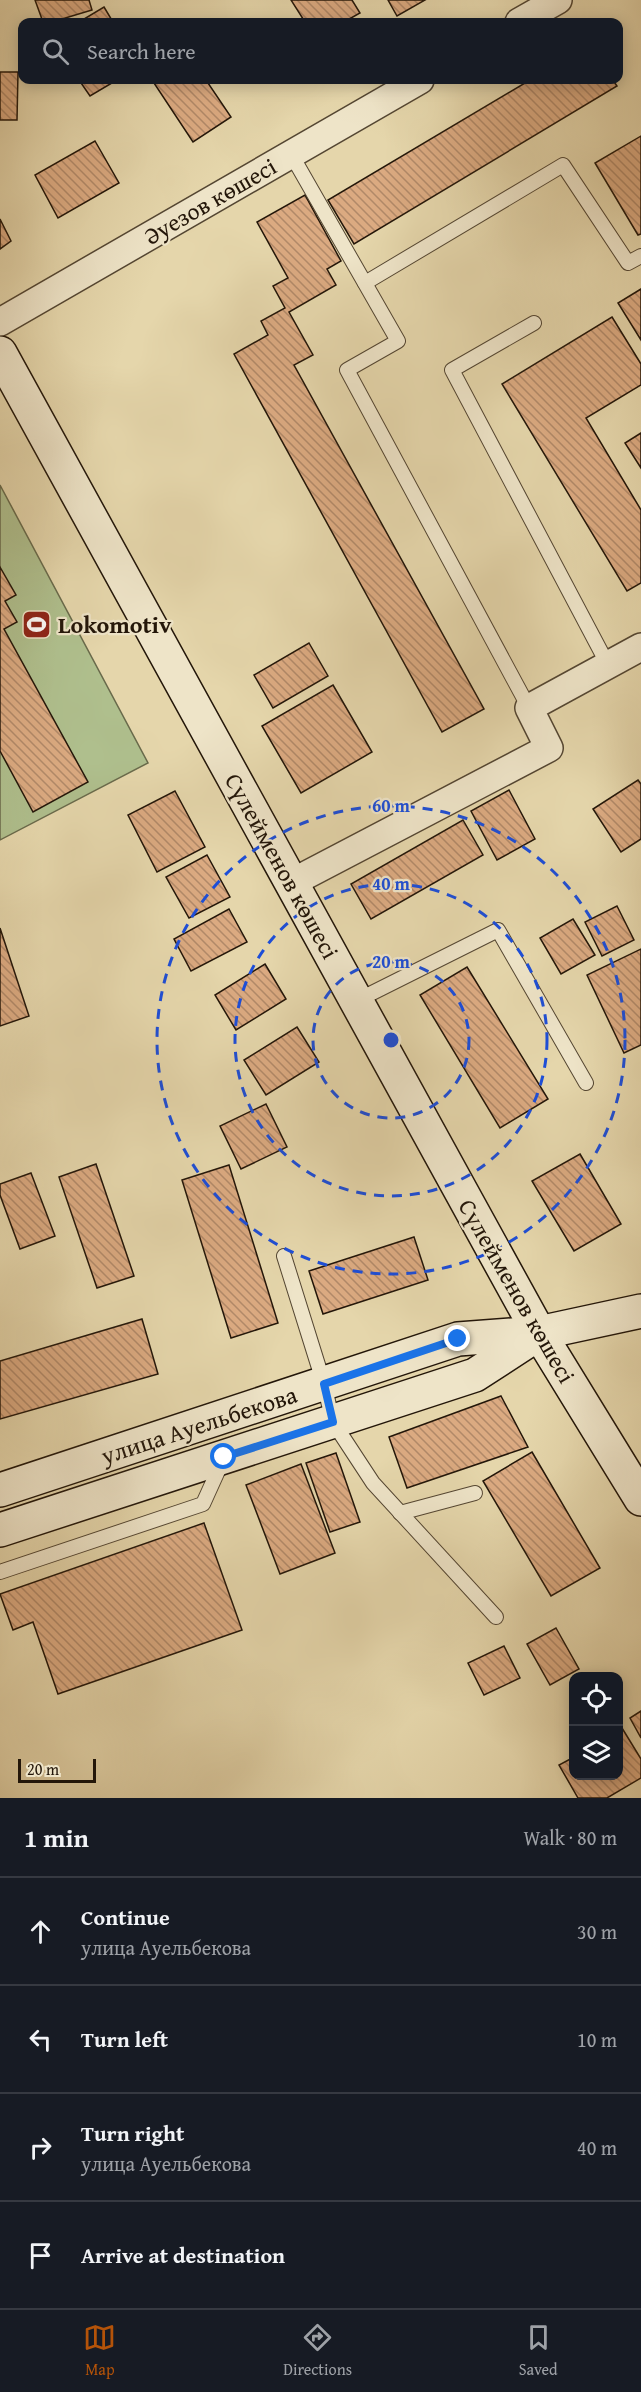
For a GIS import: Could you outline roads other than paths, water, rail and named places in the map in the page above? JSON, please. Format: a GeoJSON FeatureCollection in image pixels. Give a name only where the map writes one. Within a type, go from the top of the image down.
{"type":"FeatureCollection","features":[{"type":"Feature","properties":{"kind":"main road","name":"Сүлейменов көшесі"},"geometry":{"type":"LineString","coordinates":[[0,354],[539,1333],[641,1499]]}},
{"type":"Feature","properties":{"kind":"main road"},"geometry":{"type":"LineString","coordinates":[[539,1333],[641,1311]]}},
{"type":"Feature","properties":{"kind":"main road","name":"улица Ауельбекова"},"geometry":{"type":"LineString","coordinates":[[0,1490],[458,1339],[539,1333]]}},
{"type":"Feature","properties":{"kind":"main road","name":"улица Ауельбекова"},"geometry":{"type":"LineString","coordinates":[[0,1530],[475,1375],[539,1333]]}},
{"type":"Feature","properties":{"kind":"street"},"geometry":{"type":"LineString","coordinates":[[526,18],[558,0]]}},
{"type":"Feature","properties":{"kind":"street","name":"Әуезов көшесі"},"geometry":{"type":"LineString","coordinates":[[0,322],[413,84]]}},
{"type":"Feature","properties":{"kind":"street"},"geometry":{"type":"LineString","coordinates":[[291,883],[549,748],[529,708],[641,647]]}},
{"type":"Feature","properties":{"kind":"lane"},"geometry":{"type":"LineString","coordinates":[[291,154],[399,341],[347,370],[529,708]]}},
{"type":"Feature","properties":{"kind":"lane"},"geometry":{"type":"LineString","coordinates":[[365,283],[563,165],[628,263],[641,256]]}},
{"type":"Feature","properties":{"kind":"lane"},"geometry":{"type":"LineString","coordinates":[[534,323],[452,370],[608,665]]}},
{"type":"Feature","properties":{"kind":"lane"},"geometry":{"type":"LineString","coordinates":[[356,1001],[498,930],[586,1083]]}},
{"type":"Feature","properties":{"kind":"lane"},"geometry":{"type":"LineString","coordinates":[[284,1256],[324,1384],[333,1422],[373,1483],[496,1617]]}},
{"type":"Feature","properties":{"kind":"lane"},"geometry":{"type":"LineString","coordinates":[[0,1572],[203,1504],[224,1457]]}},
{"type":"Feature","properties":{"kind":"lane"},"geometry":{"type":"LineString","coordinates":[[400,1513],[475,1493]]}},
{"type":"Feature","properties":{"kind":"place","name":"Lokomotiv"},"geometry":{"type":"Point","coordinates":[37,624]}}]}
